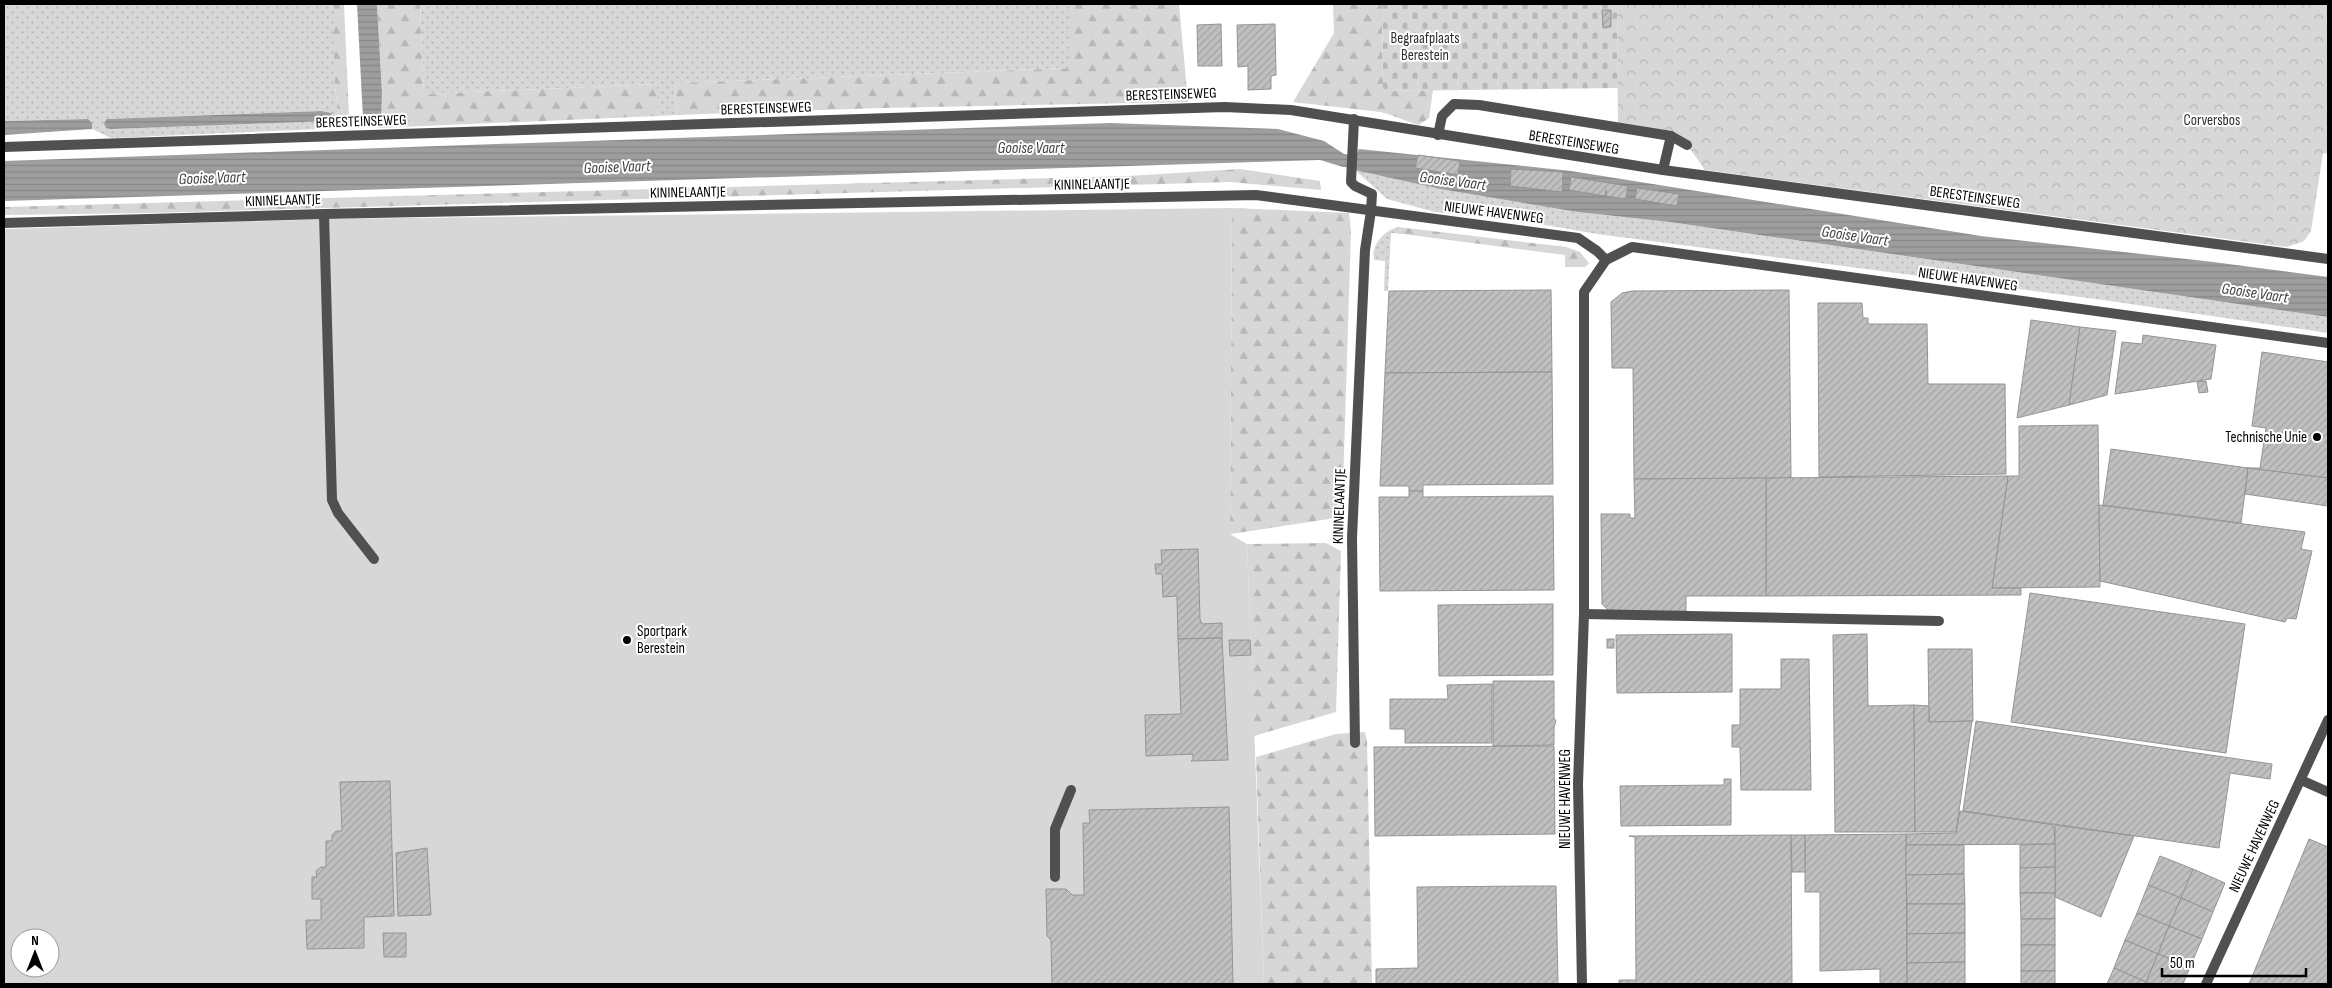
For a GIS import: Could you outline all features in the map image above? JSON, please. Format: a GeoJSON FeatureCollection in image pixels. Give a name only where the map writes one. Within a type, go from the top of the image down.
{"type":"FeatureCollection","features":[{"type":"Feature","properties":{"kind":"street"},"geometry":{"type":"LineString","coordinates":[[1438,135],[1442,116],[1454,104],[1478,105],[1671,136],[1687,145]]}},
{"type":"Feature","properties":{"kind":"street","name":"BERESTEINSEWEG"},"geometry":{"type":"LineString","coordinates":[[4,147],[1225,107],[1291,110],[1663,170],[2328,260]]}},
{"type":"Feature","properties":{"kind":"street","name":"KININELAANTJE"},"geometry":{"type":"LineString","coordinates":[[1354,119],[1350,178],[1355,186],[1372,194],[1365,250],[1352,538],[1355,743]]}},
{"type":"Feature","properties":{"kind":"street"},"geometry":{"type":"LineString","coordinates":[[1663,170],[1671,136]]}},
{"type":"Feature","properties":{"kind":"street","name":"KININELAANTJE"},"geometry":{"type":"LineString","coordinates":[[4,223],[324,214],[1256,195],[1371,211]]}},
{"type":"Feature","properties":{"kind":"street","name":"NIEUWE HAVENWEG"},"geometry":{"type":"LineString","coordinates":[[1371,211],[1578,238],[1597,251],[1606,260]]}},
{"type":"Feature","properties":{"kind":"street"},"geometry":{"type":"LineString","coordinates":[[324,214],[332,500],[338,513],[374,559]]}},
{"type":"Feature","properties":{"kind":"street","name":"NIEUWE HAVENWEG"},"geometry":{"type":"LineString","coordinates":[[1582,984],[1578,784],[1584,614],[1584,292],[1606,260],[1632,247],[2328,343]]}},
{"type":"Feature","properties":{"kind":"street"},"geometry":{"type":"LineString","coordinates":[[1584,614],[1939,621]]}},
{"type":"Feature","properties":{"kind":"street","name":"NIEUWE HAVENWEG"},"geometry":{"type":"LineString","coordinates":[[2206,984],[2302,780],[2328,720]]}},
{"type":"Feature","properties":{"kind":"street"},"geometry":{"type":"LineString","coordinates":[[2302,780],[2328,792]]}},
{"type":"Feature","properties":{"kind":"street"},"geometry":{"type":"LineString","coordinates":[[1055,877],[1055,829],[1071,790]]}},
{"type":"Feature","properties":{"kind":"green space"},"geometry":{"type":"Polygon","coordinates":[[[4,4],[334,4],[334,77],[339,119],[344,117],[344,128],[111,138],[92,129],[92,123],[87,119],[4,121],[4,4]],[[321,111],[107,119],[112,129],[330,121],[332,113],[321,111]]]}},
{"type":"Feature","properties":{"kind":"green space"},"geometry":{"type":"Polygon","coordinates":[[[334,4],[344,4],[349,116],[339,119],[334,77],[334,4]]]}},
{"type":"Feature","properties":{"kind":"green space"},"geometry":{"type":"Polygon","coordinates":[[[377,4],[420,4],[424,94],[657,84],[658,116],[378,128],[382,92],[377,4]]]}},
{"type":"Feature","properties":{"kind":"green space"},"geometry":{"type":"Polygon","coordinates":[[[420,4],[1071,4],[1071,68],[675,83],[677,115],[658,116],[656,84],[424,94],[420,4]]]}},
{"type":"Feature","properties":{"kind":"green space"},"geometry":{"type":"Polygon","coordinates":[[[1071,4],[1179,4],[1188,102],[882,108],[677,115],[675,83],[1071,68],[1071,4]]]}},
{"type":"Feature","properties":{"kind":"green space"},"geometry":{"type":"Polygon","coordinates":[[[1333,4],[1382,4],[1383,91],[1433,90],[1429,118],[1419,125],[1380,112],[1293,102],[1334,33],[1333,4]]]}},
{"type":"Feature","properties":{"kind":"green space","name":"Begraafplaats Berestein"},"geometry":{"type":"Polygon","coordinates":[[[1382,4],[1617,4],[1618,88],[1383,91],[1382,4]]]}},
{"type":"Feature","properties":{"kind":"green space","name":"Corversbos"},"geometry":{"type":"Polygon","coordinates":[[[1617,4],[2328,4],[2328,154],[2323,153],[2311,231],[2304,241],[2287,247],[1705,170],[1683,139],[1618,128],[1617,4]]]}},
{"type":"Feature","properties":{"kind":"green space"},"geometry":{"type":"Polygon","coordinates":[[[1240,169],[1320,181],[1321,190],[1230,182],[152,213],[4,215],[4,207],[1128,176],[1240,169]]]}},
{"type":"Feature","properties":{"kind":"green space"},"geometry":{"type":"Polygon","coordinates":[[[1355,170],[1578,212],[1670,222],[2328,317],[2328,333],[2103,300],[1597,234],[1523,221],[1435,212],[1387,199],[1355,170]]]}},
{"type":"Feature","properties":{"kind":"green space"},"geometry":{"type":"Polygon","coordinates":[[[1232,208],[1349,213],[1351,231],[1342,517],[1230,534],[1232,208]]]}},
{"type":"Feature","properties":{"kind":"green space","name":"Sportpark Berestein"},"geometry":{"type":"Polygon","coordinates":[[[1232,208],[1230,534],[1247,544],[1264,984],[4,984],[4,229],[332,219],[1232,208]]]}},
{"type":"Feature","properties":{"kind":"green space"},"geometry":{"type":"Polygon","coordinates":[[[1398,227],[1403,234],[1391,233],[1388,291],[1384,291],[1385,261],[1374,260],[1375,249],[1383,235],[1398,227]]]}},
{"type":"Feature","properties":{"kind":"green space"},"geometry":{"type":"Polygon","coordinates":[[[1398,227],[1566,247],[1580,252],[1589,263],[1585,267],[1565,267],[1565,255],[1403,234],[1398,227]]]}},
{"type":"Feature","properties":{"kind":"green space"},"geometry":{"type":"Polygon","coordinates":[[[1326,543],[1341,551],[1336,712],[1254,736],[1247,544],[1326,543]]]}},
{"type":"Feature","properties":{"kind":"green space"},"geometry":{"type":"Polygon","coordinates":[[[1365,732],[1367,741],[1372,984],[1264,984],[1256,757],[1336,734],[1365,732]]]}},
{"type":"Feature","properties":{"kind":"water"},"geometry":{"type":"Polygon","coordinates":[[[357,4],[377,4],[382,93],[381,118],[371,122],[363,118],[357,4]]]}},
{"type":"Feature","properties":{"kind":"water"},"geometry":{"type":"Polygon","coordinates":[[[321,111],[332,113],[330,121],[111,129],[106,128],[104,123],[107,119],[321,111]]]}},
{"type":"Feature","properties":{"kind":"water"},"geometry":{"type":"Polygon","coordinates":[[[88,119],[92,123],[92,129],[4,135],[4,121],[88,119]]]}},
{"type":"Feature","properties":{"kind":"water","name":"Gooise Vaart"},"geometry":{"type":"Polygon","coordinates":[[[1110,123],[1278,129],[1324,141],[1344,154],[1356,155],[1359,149],[1571,171],[1981,236],[2328,277],[2328,317],[1670,222],[1578,212],[1441,189],[1355,170],[1355,168],[1343,167],[1320,160],[4,201],[4,161],[1110,123]]]}},
{"type":"Feature","properties":{"kind":"building"},"geometry":{"type":"Polygon","coordinates":[[[1602,10],[1611,10],[1611,27],[1603,27],[1602,10]]]}},
{"type":"Feature","properties":{"kind":"building"},"geometry":{"type":"Polygon","coordinates":[[[1221,24],[1222,66],[1198,66],[1197,25],[1221,24]]]}},
{"type":"Feature","properties":{"kind":"building"},"geometry":{"type":"Polygon","coordinates":[[[1275,24],[1276,75],[1271,76],[1271,89],[1248,90],[1248,66],[1238,67],[1237,25],[1275,24]]]}},
{"type":"Feature","properties":{"kind":"building"},"geometry":{"type":"Polygon","coordinates":[[[1418,155],[1460,161],[1458,175],[1415,168],[1418,155]]]}},
{"type":"Feature","properties":{"kind":"building"},"geometry":{"type":"Polygon","coordinates":[[[1511,169],[1563,172],[1562,192],[1510,186],[1511,169]]]}},
{"type":"Feature","properties":{"kind":"building"},"geometry":{"type":"Polygon","coordinates":[[[1571,177],[1628,186],[1626,199],[1606,196],[1606,190],[1605,196],[1569,190],[1571,177]]]}},
{"type":"Feature","properties":{"kind":"building"},"geometry":{"type":"Polygon","coordinates":[[[1637,188],[1679,194],[1677,206],[1635,199],[1637,188]]]}},
{"type":"Feature","properties":{"kind":"building"},"geometry":{"type":"Polygon","coordinates":[[[1551,290],[1552,372],[1385,373],[1389,291],[1551,290]]]}},
{"type":"Feature","properties":{"kind":"building"},"geometry":{"type":"Polygon","coordinates":[[[1789,290],[1791,478],[1634,479],[1633,368],[1612,368],[1611,302],[1622,293],[1632,291],[1789,290]]]}},
{"type":"Feature","properties":{"kind":"building"},"geometry":{"type":"Polygon","coordinates":[[[1818,303],[1862,303],[1863,318],[1868,318],[1868,324],[1927,324],[1928,384],[2005,384],[2006,474],[1819,477],[1818,303]]]}},
{"type":"Feature","properties":{"kind":"building"},"geometry":{"type":"Polygon","coordinates":[[[2031,320],[2080,327],[2069,405],[2017,418],[2031,320]]]}},
{"type":"Feature","properties":{"kind":"building"},"geometry":{"type":"Polygon","coordinates":[[[2080,327],[2116,331],[2107,395],[2069,405],[2080,327]]]}},
{"type":"Feature","properties":{"kind":"building"},"geometry":{"type":"Polygon","coordinates":[[[2143,335],[2216,345],[2211,379],[2115,394],[2122,342],[2142,344],[2143,335]]]}},
{"type":"Feature","properties":{"kind":"building"},"geometry":{"type":"Polygon","coordinates":[[[2262,352],[2328,362],[2328,478],[2247,468],[2260,468],[2266,428],[2252,426],[2262,352]]]}},
{"type":"Feature","properties":{"kind":"building"},"geometry":{"type":"Polygon","coordinates":[[[1552,372],[1553,484],[1423,485],[1423,491],[1409,491],[1409,486],[1380,486],[1385,373],[1552,372]]]}},
{"type":"Feature","properties":{"kind":"building"},"geometry":{"type":"Polygon","coordinates":[[[2206,381],[2208,392],[2199,393],[2197,382],[2206,381]]]}},
{"type":"Feature","properties":{"kind":"building"},"geometry":{"type":"Polygon","coordinates":[[[2098,425],[2100,587],[1992,588],[2008,476],[2019,476],[2019,426],[2098,425]]]}},
{"type":"Feature","properties":{"kind":"building"},"geometry":{"type":"Polygon","coordinates":[[[2111,449],[2248,468],[2241,523],[2103,505],[2111,449]]]}},
{"type":"Feature","properties":{"kind":"building"},"geometry":{"type":"Polygon","coordinates":[[[2248,468],[2328,478],[2328,506],[2245,494],[2248,468]]]}},
{"type":"Feature","properties":{"kind":"building"},"geometry":{"type":"Polygon","coordinates":[[[2008,476],[1992,588],[2021,588],[2021,595],[1766,596],[1766,478],[2008,476]]]}},
{"type":"Feature","properties":{"kind":"building"},"geometry":{"type":"Polygon","coordinates":[[[1766,478],[1766,596],[1686,596],[1686,611],[1610,612],[1602,604],[1601,514],[1630,514],[1630,518],[1635,518],[1634,479],[1766,478]]]}},
{"type":"Feature","properties":{"kind":"building"},"geometry":{"type":"Polygon","coordinates":[[[1409,491],[1423,491],[1423,497],[1553,496],[1554,590],[1380,591],[1379,497],[1409,497],[1409,491]]]}},
{"type":"Feature","properties":{"kind":"building"},"geometry":{"type":"Polygon","coordinates":[[[2099,505],[2305,532],[2301,549],[2312,551],[2296,619],[2287,618],[2285,622],[2100,581],[2099,505]]]}},
{"type":"Feature","properties":{"kind":"building"},"geometry":{"type":"Polygon","coordinates":[[[1198,549],[1200,619],[1202,624],[1222,623],[1222,638],[1178,639],[1177,596],[1163,597],[1162,574],[1156,574],[1155,564],[1162,564],[1161,550],[1198,549]]]}},
{"type":"Feature","properties":{"kind":"building"},"geometry":{"type":"Polygon","coordinates":[[[2030,593],[2245,624],[2226,753],[2011,722],[2030,593]]]}},
{"type":"Feature","properties":{"kind":"building"},"geometry":{"type":"Polygon","coordinates":[[[1553,604],[1553,675],[1439,676],[1438,605],[1553,604]]]}},
{"type":"Feature","properties":{"kind":"building"},"geometry":{"type":"Polygon","coordinates":[[[1732,634],[1732,692],[1617,693],[1616,635],[1732,634]]]}},
{"type":"Feature","properties":{"kind":"building"},"geometry":{"type":"Polygon","coordinates":[[[1867,634],[1868,706],[1914,705],[1915,832],[1835,832],[1833,635],[1867,634]]]}},
{"type":"Feature","properties":{"kind":"building"},"geometry":{"type":"Polygon","coordinates":[[[1222,638],[1228,760],[1191,761],[1193,760],[1193,754],[1146,756],[1145,715],[1181,714],[1178,639],[1222,638]]]}},
{"type":"Feature","properties":{"kind":"building"},"geometry":{"type":"Polygon","coordinates":[[[1607,639],[1614,639],[1614,648],[1607,648],[1607,639]]]}},
{"type":"Feature","properties":{"kind":"building"},"geometry":{"type":"Polygon","coordinates":[[[1229,640],[1250,640],[1251,655],[1230,656],[1229,640]]]}},
{"type":"Feature","properties":{"kind":"building"},"geometry":{"type":"Polygon","coordinates":[[[1928,649],[1972,649],[1973,721],[1929,722],[1928,649]]]}},
{"type":"Feature","properties":{"kind":"building"},"geometry":{"type":"Polygon","coordinates":[[[1781,659],[1809,659],[1811,790],[1741,790],[1740,747],[1732,747],[1732,725],[1740,725],[1740,689],[1781,689],[1781,659]]]}},
{"type":"Feature","properties":{"kind":"building"},"geometry":{"type":"Polygon","coordinates":[[[1493,681],[1554,681],[1554,718],[1556,721],[1554,745],[1493,746],[1493,681]]]}},
{"type":"Feature","properties":{"kind":"building"},"geometry":{"type":"Polygon","coordinates":[[[1492,684],[1492,743],[1405,743],[1405,729],[1390,729],[1390,699],[1448,699],[1447,685],[1492,684]]]}},
{"type":"Feature","properties":{"kind":"building"},"geometry":{"type":"Polygon","coordinates":[[[1914,705],[1929,706],[1929,722],[1972,721],[1956,832],[1915,832],[1914,705]]]}},
{"type":"Feature","properties":{"kind":"building"},"geometry":{"type":"Polygon","coordinates":[[[1976,721],[2272,764],[2270,779],[2230,773],[2219,848],[1963,811],[1976,721]]]}},
{"type":"Feature","properties":{"kind":"building"},"geometry":{"type":"Polygon","coordinates":[[[1554,746],[1555,834],[1375,836],[1374,747],[1554,746]]]}},
{"type":"Feature","properties":{"kind":"building"},"geometry":{"type":"Polygon","coordinates":[[[1724,779],[1731,779],[1731,825],[1621,826],[1620,786],[1724,785],[1724,779]]]}},
{"type":"Feature","properties":{"kind":"building"},"geometry":{"type":"Polygon","coordinates":[[[390,781],[394,916],[364,917],[364,948],[307,949],[306,920],[321,920],[321,899],[312,899],[312,877],[317,877],[316,871],[321,867],[326,867],[326,841],[332,841],[332,835],[336,831],[342,831],[340,782],[390,781]]]}},
{"type":"Feature","properties":{"kind":"building"},"geometry":{"type":"Polygon","coordinates":[[[1229,807],[1233,984],[1052,984],[1051,940],[1047,936],[1046,889],[1066,889],[1072,895],[1084,895],[1083,823],[1090,823],[1089,810],[1229,807]]]}},
{"type":"Feature","properties":{"kind":"building"},"geometry":{"type":"Polygon","coordinates":[[[1960,811],[2054,825],[2055,844],[1906,845],[1906,834],[1956,833],[1960,811]]]}},
{"type":"Feature","properties":{"kind":"building"},"geometry":{"type":"Polygon","coordinates":[[[2055,825],[2134,836],[2101,917],[2055,897],[2055,825]]]}},
{"type":"Feature","properties":{"kind":"building"},"geometry":{"type":"Polygon","coordinates":[[[1906,834],[1907,984],[1880,984],[1880,969],[1820,971],[1820,892],[1805,892],[1805,835],[1906,834]]]}},
{"type":"Feature","properties":{"kind":"building"},"geometry":{"type":"Polygon","coordinates":[[[1791,835],[1792,984],[1619,984],[1619,980],[1636,980],[1635,837],[1629,836],[1791,835]]]}},
{"type":"Feature","properties":{"kind":"building"},"geometry":{"type":"Polygon","coordinates":[[[1791,835],[1805,835],[1805,872],[1792,872],[1791,835]]]}},
{"type":"Feature","properties":{"kind":"building"},"geometry":{"type":"Polygon","coordinates":[[[2309,839],[2328,847],[2328,984],[2249,984],[2309,839]]]}},
{"type":"Feature","properties":{"kind":"building"},"geometry":{"type":"Polygon","coordinates":[[[2055,844],[2055,867],[2020,868],[2020,845],[2055,844]]]}},
{"type":"Feature","properties":{"kind":"building"},"geometry":{"type":"Polygon","coordinates":[[[1906,845],[1964,845],[1964,874],[1906,875],[1906,845]]]}},
{"type":"Feature","properties":{"kind":"building"},"geometry":{"type":"Polygon","coordinates":[[[427,848],[431,915],[398,916],[396,853],[427,848]]]}},
{"type":"Feature","properties":{"kind":"building"},"geometry":{"type":"Polygon","coordinates":[[[2160,856],[2193,869],[2181,898],[2148,885],[2160,856]]]}},
{"type":"Feature","properties":{"kind":"building"},"geometry":{"type":"Polygon","coordinates":[[[2055,867],[2055,893],[2020,893],[2020,868],[2055,867]]]}},
{"type":"Feature","properties":{"kind":"building"},"geometry":{"type":"Polygon","coordinates":[[[2193,869],[2225,883],[2213,912],[2181,898],[2193,869]]]}},
{"type":"Feature","properties":{"kind":"building"},"geometry":{"type":"Polygon","coordinates":[[[1964,874],[1965,904],[1907,904],[1906,875],[1964,874]]]}},
{"type":"Feature","properties":{"kind":"building"},"geometry":{"type":"Polygon","coordinates":[[[2148,885],[2181,898],[2169,926],[2137,913],[2148,885]]]}},
{"type":"Feature","properties":{"kind":"building"},"geometry":{"type":"Polygon","coordinates":[[[1556,886],[1558,984],[1376,984],[1376,969],[1418,968],[1417,887],[1556,886]]]}},
{"type":"Feature","properties":{"kind":"building"},"geometry":{"type":"Polygon","coordinates":[[[2020,893],[2055,893],[2055,919],[2021,919],[2020,893]]]}},
{"type":"Feature","properties":{"kind":"building"},"geometry":{"type":"Polygon","coordinates":[[[2181,898],[2213,912],[2202,939],[2169,926],[2181,898]]]}},
{"type":"Feature","properties":{"kind":"building"},"geometry":{"type":"Polygon","coordinates":[[[1907,904],[1965,904],[1965,933],[1907,934],[1907,904]]]}},
{"type":"Feature","properties":{"kind":"building"},"geometry":{"type":"Polygon","coordinates":[[[2137,913],[2169,926],[2158,954],[2125,940],[2137,913]]]}},
{"type":"Feature","properties":{"kind":"building"},"geometry":{"type":"Polygon","coordinates":[[[2021,919],[2055,919],[2055,945],[2021,945],[2021,919]]]}},
{"type":"Feature","properties":{"kind":"building"},"geometry":{"type":"Polygon","coordinates":[[[2169,926],[2202,939],[2190,967],[2158,954],[2169,926]]]}},
{"type":"Feature","properties":{"kind":"building"},"geometry":{"type":"Polygon","coordinates":[[[383,933],[406,933],[406,957],[384,957],[383,933]]]}},
{"type":"Feature","properties":{"kind":"building"},"geometry":{"type":"Polygon","coordinates":[[[1965,933],[1965,962],[1907,963],[1907,934],[1965,933]]]}},
{"type":"Feature","properties":{"kind":"building"},"geometry":{"type":"Polygon","coordinates":[[[2125,940],[2158,954],[2146,982],[2114,968],[2125,940]]]}},
{"type":"Feature","properties":{"kind":"building"},"geometry":{"type":"Polygon","coordinates":[[[2021,945],[2055,945],[2055,971],[2021,971],[2021,945]]]}},
{"type":"Feature","properties":{"kind":"building"},"geometry":{"type":"Polygon","coordinates":[[[2158,954],[2190,967],[2183,984],[2153,984],[2146,982],[2158,954]]]}},
{"type":"Feature","properties":{"kind":"building"},"geometry":{"type":"Polygon","coordinates":[[[1965,962],[1965,984],[1907,984],[1907,963],[1965,962]]]}},
{"type":"Feature","properties":{"kind":"building"},"geometry":{"type":"Polygon","coordinates":[[[2114,968],[2146,982],[2145,984],[2107,984],[2114,968]]]}},
{"type":"Feature","properties":{"kind":"building"},"geometry":{"type":"Polygon","coordinates":[[[2021,971],[2055,971],[2055,984],[2021,984],[2021,971]]]}},
{"type":"Feature","properties":{"kind":"place","name":"Technische Unie"},"geometry":{"type":"Point","coordinates":[2317,437]}},
{"type":"Feature","properties":{"kind":"place","name":"Sportpark Berestein"},"geometry":{"type":"Point","coordinates":[627,640]}}]}
